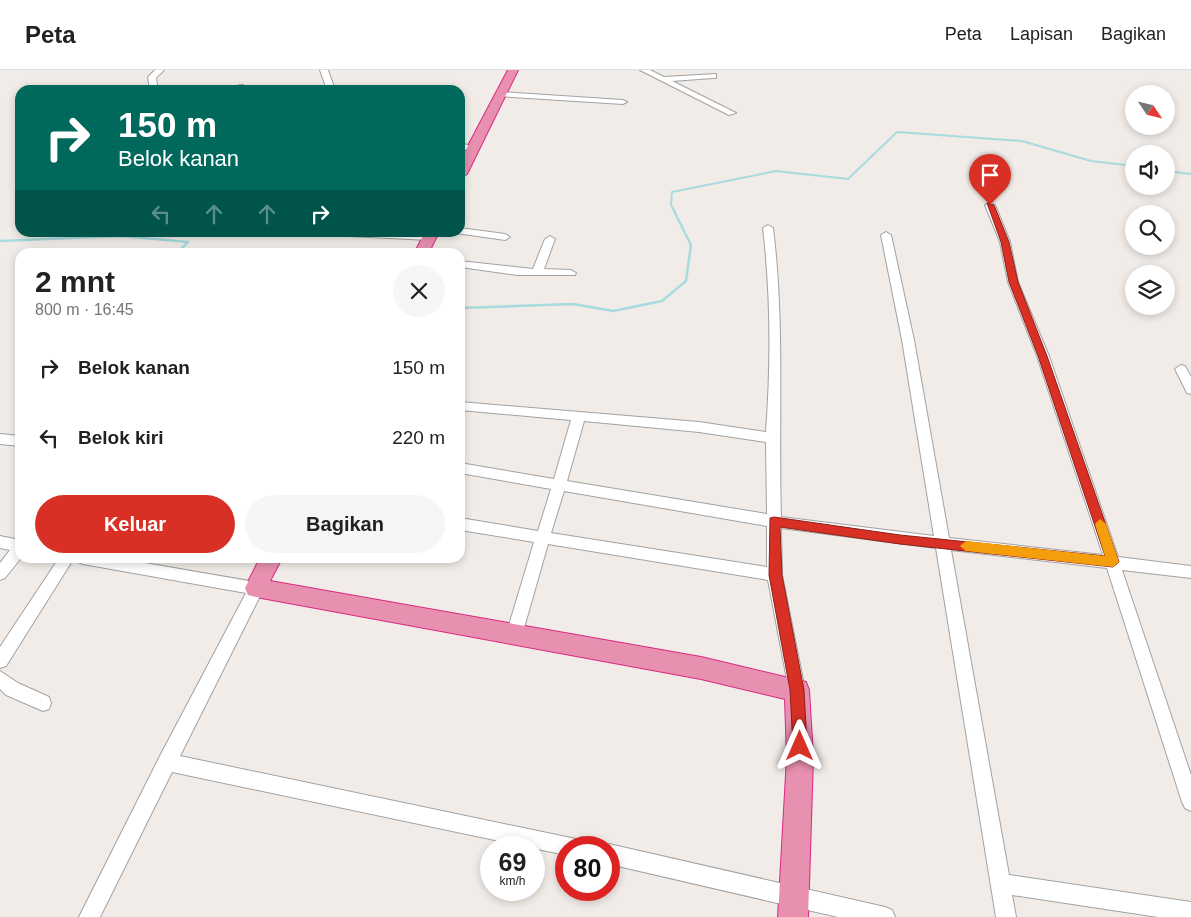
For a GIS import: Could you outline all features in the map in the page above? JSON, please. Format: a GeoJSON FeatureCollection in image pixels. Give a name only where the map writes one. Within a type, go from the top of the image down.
{"type":"FeatureCollection","features":[{"type":"Feature","properties":{"kind":"highway"},"geometry":{"type":"LineString","coordinates":[[465,164],[475,148],[513,70]]}},
{"type":"Feature","properties":{"kind":"highway"},"geometry":{"type":"LineString","coordinates":[[268,563],[256,588],[700,668],[780,684],[797,690],[800,757],[793,908]]}},
{"type":"Feature","properties":{"kind":"street"},"geometry":{"type":"LineString","coordinates":[[153,85],[152,77],[160,70]]}},
{"type":"Feature","properties":{"kind":"street"},"geometry":{"type":"LineString","coordinates":[[324,70],[329,85]]}},
{"type":"Feature","properties":{"kind":"street"},"geometry":{"type":"LineString","coordinates":[[644,70],[732,113]]}},
{"type":"Feature","properties":{"kind":"street"},"geometry":{"type":"LineString","coordinates":[[662,79],[713,76]]}},
{"type":"Feature","properties":{"kind":"street"},"geometry":{"type":"LineString","coordinates":[[500,94],[623,102]]}},
{"type":"Feature","properties":{"kind":"street"},"geometry":{"type":"LineString","coordinates":[[465,147],[475,148]]}},
{"type":"Feature","properties":{"kind":"street"},"geometry":{"type":"LineString","coordinates":[[990,205],[1005,242],[1013,282],[1043,356],[1113,562],[1191,802]]}},
{"type":"Feature","properties":{"kind":"street"},"geometry":{"type":"LineString","coordinates":[[768,228],[774,279],[775,390],[772,438],[775,575],[797,690]]}},
{"type":"Feature","properties":{"kind":"street"},"geometry":{"type":"LineString","coordinates":[[465,232],[505,237]]}},
{"type":"Feature","properties":{"kind":"street"},"geometry":{"type":"LineString","coordinates":[[886,235],[908,340],[941,544],[1006,917]]}},
{"type":"Feature","properties":{"kind":"street"},"geometry":{"type":"LineString","coordinates":[[537,273],[550,239]]}},
{"type":"Feature","properties":{"kind":"street"},"geometry":{"type":"LineString","coordinates":[[465,265],[537,273],[571,273]]}},
{"type":"Feature","properties":{"kind":"street"},"geometry":{"type":"LineString","coordinates":[[1181,370],[1191,390]]}},
{"type":"Feature","properties":{"kind":"street"},"geometry":{"type":"LineString","coordinates":[[465,406],[700,427],[772,438]]}},
{"type":"Feature","properties":{"kind":"street"},"geometry":{"type":"LineString","coordinates":[[514,635],[579,416]]}},
{"type":"Feature","properties":{"kind":"street"},"geometry":{"type":"LineString","coordinates":[[0,439],[15,440]]}},
{"type":"Feature","properties":{"kind":"street"},"geometry":{"type":"LineString","coordinates":[[465,469],[774,522],[941,544],[1191,572]]}},
{"type":"Feature","properties":{"kind":"street"},"geometry":{"type":"LineString","coordinates":[[465,525],[775,575]]}},
{"type":"Feature","properties":{"kind":"street"},"geometry":{"type":"LineString","coordinates":[[0,542],[15,546]]}},
{"type":"Feature","properties":{"kind":"street"},"geometry":{"type":"LineString","coordinates":[[0,574],[15,554]]}},
{"type":"Feature","properties":{"kind":"street"},"geometry":{"type":"LineString","coordinates":[[0,661],[64,563]]}},
{"type":"Feature","properties":{"kind":"street"},"geometry":{"type":"LineString","coordinates":[[89,917],[256,588],[112,563]]}},
{"type":"Feature","properties":{"kind":"street"},"geometry":{"type":"LineString","coordinates":[[0,679],[12,689],[43,703]]}},
{"type":"Feature","properties":{"kind":"street"},"geometry":{"type":"LineString","coordinates":[[166,762],[555,844]]}},
{"type":"Feature","properties":{"kind":"street"},"geometry":{"type":"LineString","coordinates":[[620,857],[793,908],[885,917]]}},
{"type":"Feature","properties":{"kind":"street"},"geometry":{"type":"LineString","coordinates":[[1001,884],[1191,912]]}},
{"type":"Feature","properties":{"kind":"waterway"},"geometry":{"type":"LineString","coordinates":[[675,212],[671,205],[672,192],[776,171],[848,179],[897,132],[1022,141],[1091,161],[1125,165]]}},
{"type":"Feature","properties":{"kind":"waterway"},"geometry":{"type":"LineString","coordinates":[[1175,172],[1191,174]]}},
{"type":"Feature","properties":{"kind":"waterway"},"geometry":{"type":"LineString","coordinates":[[465,308],[573,304],[613,311],[662,301],[686,281],[691,245],[674,211]]}},
{"type":"Feature","properties":{"kind":"waterway"},"geometry":{"type":"LineString","coordinates":[[0,241],[96,237]]}},
{"type":"Feature","properties":{"kind":"waterway"},"geometry":{"type":"LineString","coordinates":[[131,237],[188,242],[182,248]]}},
{"type":"Feature","properties":{"kind":"slow traffic"},"geometry":{"type":"LineString","coordinates":[[966,546],[1113,562],[1100,524]]}},
{"type":"Feature","properties":{"kind":"route"},"geometry":{"type":"LineString","coordinates":[[800,746],[797,690],[775,575],[774,522],[900,539],[1113,562],[1043,356],[1013,282],[1005,242],[990,205]]}}]}
